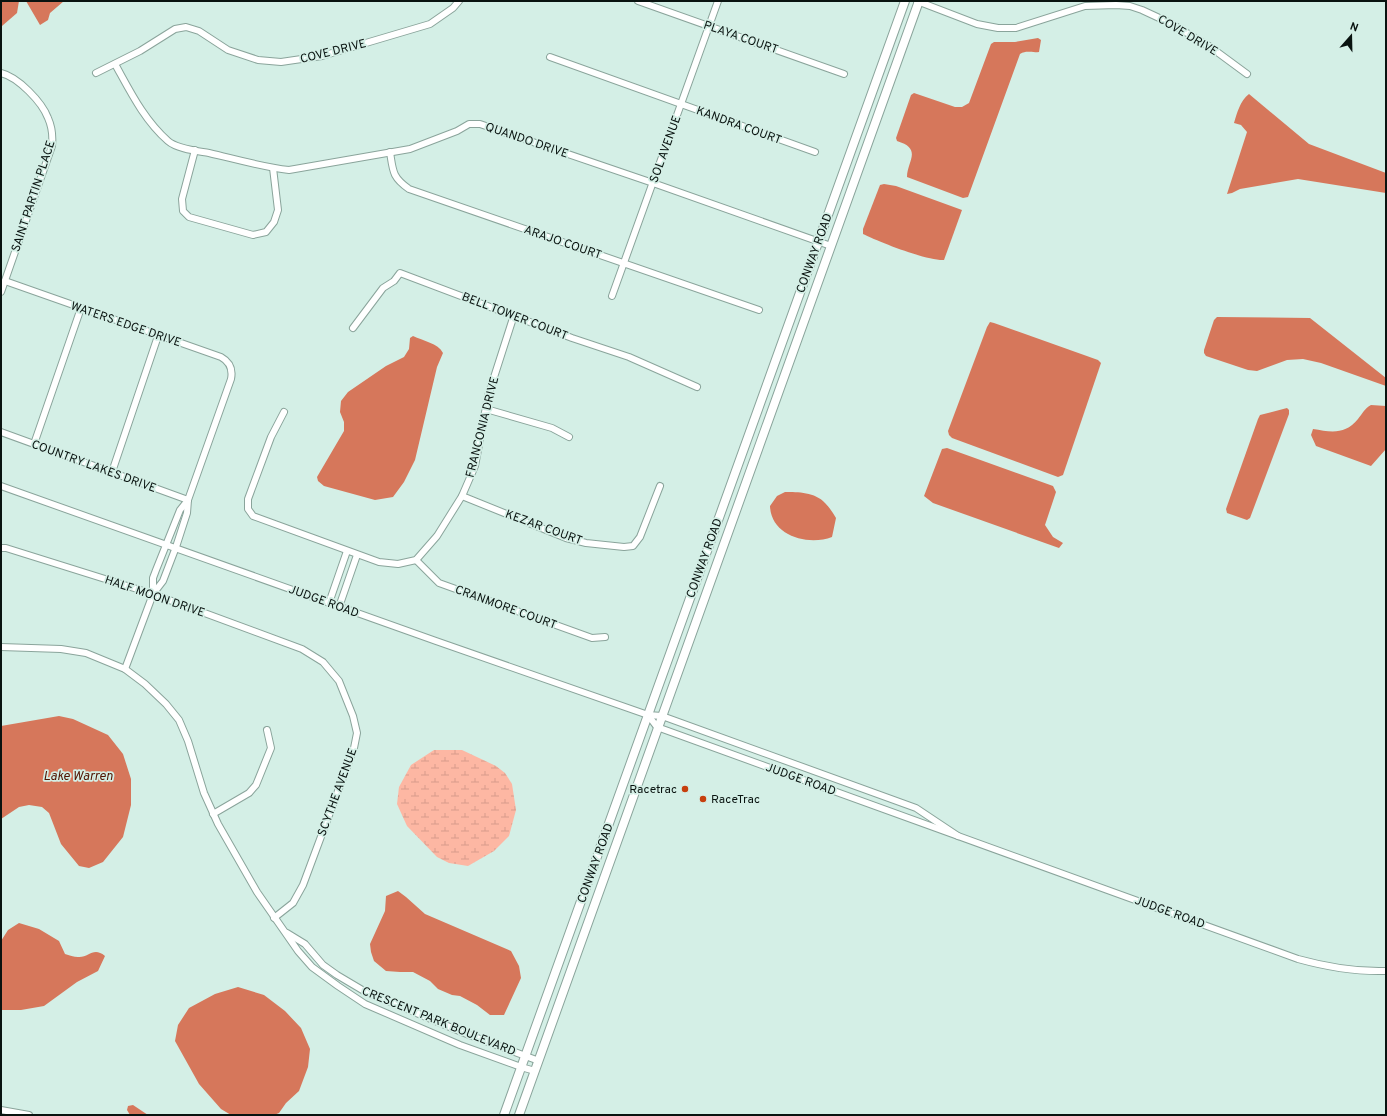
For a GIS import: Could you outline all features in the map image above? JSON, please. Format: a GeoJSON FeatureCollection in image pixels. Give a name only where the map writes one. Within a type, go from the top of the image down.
{"type":"FeatureCollection","features":[{"type":"Feature","properties":{"kind":"main road","name":"CONWAY ROAD"},"geometry":{"type":"LineString","coordinates":[[504,1115],[905,1]]}},
{"type":"Feature","properties":{"kind":"main road","name":"CONWAY ROAD"},"geometry":{"type":"LineString","coordinates":[[519,1115],[918,1]]}},
{"type":"Feature","properties":{"kind":"main road"},"geometry":{"type":"LineString","coordinates":[[752,425],[752,440],[756,453]]}},
{"type":"Feature","properties":{"kind":"main road"},"geometry":{"type":"LineString","coordinates":[[594,864],[594,882],[598,893]]}},
{"type":"Feature","properties":{"kind":"street","name":"COVE DRIVE"},"geometry":{"type":"LineString","coordinates":[[96,73],[140,51],[175,29],[186,27],[199,31],[228,50],[258,60],[281,62],[322,56],[430,24],[453,8],[459,1]]}},
{"type":"Feature","properties":{"kind":"street","name":"PLAYA COURT"},"geometry":{"type":"LineString","coordinates":[[638,1],[844,74]]}},
{"type":"Feature","properties":{"kind":"street","name":"SOL AVENUE"},"geometry":{"type":"LineString","coordinates":[[612,296],[718,1]]}},
{"type":"Feature","properties":{"kind":"street","name":"COVE DRIVE"},"geometry":{"type":"LineString","coordinates":[[918,1],[977,24],[998,28],[1016,28],[1085,6],[1130,6],[1170,23],[1209,46],[1247,74]]}},
{"type":"Feature","properties":{"kind":"street","name":"KANDRA COURT"},"geometry":{"type":"LineString","coordinates":[[550,57],[815,152]]}},
{"type":"Feature","properties":{"kind":"street","name":"QUANDO DRIVE"},"geometry":{"type":"LineString","coordinates":[[115,64],[140,108],[157,130],[170,143],[195,150],[273,168],[289,170],[410,148],[457,131],[469,124],[480,124],[831,246]]}},
{"type":"Feature","properties":{"kind":"street","name":"SAINT PARTIN PLACE"},"geometry":{"type":"LineString","coordinates":[[1,74],[8,75],[24,87],[35,98],[44,109],[53,137],[52,146],[1,292]]}},
{"type":"Feature","properties":{"kind":"street"},"geometry":{"type":"LineString","coordinates":[[195,150],[182,199],[183,211],[189,217],[253,234],[266,232],[274,222],[278,210],[273,168]]}},
{"type":"Feature","properties":{"kind":"street","name":"ARAJO COURT"},"geometry":{"type":"LineString","coordinates":[[390,152],[394,174],[399,182],[408,189],[759,310]]}},
{"type":"Feature","properties":{"kind":"street","name":"BELL TOWER COURT"},"geometry":{"type":"LineString","coordinates":[[353,328],[383,288],[394,281],[400,273],[572,338],[629,357],[697,387]]}},
{"type":"Feature","properties":{"kind":"street","name":"WATERS EDGE DRIVE"},"geometry":{"type":"LineString","coordinates":[[5,281],[221,357],[228,361],[233,371],[231,379],[188,500]]}},
{"type":"Feature","properties":{"kind":"street"},"geometry":{"type":"LineString","coordinates":[[34,444],[81,308]]}},
{"type":"Feature","properties":{"kind":"street","name":"FRANCONIA DRIVE"},"geometry":{"type":"LineString","coordinates":[[416,560],[436,536],[462,496],[475,466],[488,396],[514,316]]}},
{"type":"Feature","properties":{"kind":"street"},"geometry":{"type":"LineString","coordinates":[[112,472],[158,336]]}},
{"type":"Feature","properties":{"kind":"street"},"geometry":{"type":"LineString","coordinates":[[486,409],[552,428],[569,437]]}},
{"type":"Feature","properties":{"kind":"street"},"geometry":{"type":"LineString","coordinates":[[284,412],[268,444],[248,500],[248,509],[253,516],[379,562],[398,564],[416,560]]}},
{"type":"Feature","properties":{"kind":"street","name":"COUNTRY LAKES DRIVE"},"geometry":{"type":"LineString","coordinates":[[1,432],[188,500]]}},
{"type":"Feature","properties":{"kind":"street","name":"JUDGE ROAD"},"geometry":{"type":"LineString","coordinates":[[1,486],[176,547],[338,607],[648,715],[662,716],[916,808],[958,836]]}},
{"type":"Feature","properties":{"kind":"street","name":"KEZAR COURT"},"geometry":{"type":"LineString","coordinates":[[462,496],[566,538],[586,543],[624,547],[633,546],[640,538],[660,486]]}},
{"type":"Feature","properties":{"kind":"street"},"geometry":{"type":"LineString","coordinates":[[153,594],[153,578],[180,510],[188,500]]}},
{"type":"Feature","properties":{"kind":"street"},"geometry":{"type":"LineString","coordinates":[[125,669],[153,594],[166,574],[188,513],[188,500]]}},
{"type":"Feature","properties":{"kind":"street","name":"HALF MOON DRIVE"},"geometry":{"type":"LineString","coordinates":[[4,548],[153,594],[302,648]]}},
{"type":"Feature","properties":{"kind":"street"},"geometry":{"type":"LineString","coordinates":[[329,603],[348,551]]}},
{"type":"Feature","properties":{"kind":"street"},"geometry":{"type":"LineString","coordinates":[[338,607],[357,554]]}},
{"type":"Feature","properties":{"kind":"street","name":"CRANMORE COURT"},"geometry":{"type":"LineString","coordinates":[[416,560],[439,583],[592,638],[605,637]]}},
{"type":"Feature","properties":{"kind":"street"},"geometry":{"type":"LineString","coordinates":[[156,570],[166,574]]}},
{"type":"Feature","properties":{"kind":"street"},"geometry":{"type":"LineString","coordinates":[[340,573],[350,576]]}},
{"type":"Feature","properties":{"kind":"street","name":"CRESCENT PARK BOULEVARD"},"geometry":{"type":"LineString","coordinates":[[1,647],[61,649],[86,653],[125,669],[145,684],[166,704],[179,720],[188,741],[204,794],[213,814],[257,892],[303,958],[312,967],[365,1004],[460,1045],[535,1071]]}},
{"type":"Feature","properties":{"kind":"street","name":"SCYTHE AVENUE"},"geometry":{"type":"LineString","coordinates":[[274,918],[293,903],[303,885],[354,748],[357,733],[353,716],[339,681],[323,662],[302,648]]}},
{"type":"Feature","properties":{"kind":"street"},"geometry":{"type":"LineString","coordinates":[[648,715],[657,727]]}},
{"type":"Feature","properties":{"kind":"street","name":"JUDGE ROAD"},"geometry":{"type":"LineString","coordinates":[[657,727],[1298,958],[1323,966],[1347,970],[1386,971]]}},
{"type":"Feature","properties":{"kind":"street"},"geometry":{"type":"LineString","coordinates":[[213,814],[248,793],[256,785],[271,748],[267,730]]}},
{"type":"Feature","properties":{"kind":"street","name":"CRESCENT PARK BOULEVARD"},"geometry":{"type":"LineString","coordinates":[[286,933],[305,944],[323,965],[364,991],[464,1034],[538,1061]]}},
{"type":"Feature","properties":{"kind":"street"},"geometry":{"type":"LineString","coordinates":[[303,958],[311,950]]}},
{"type":"Feature","properties":{"kind":"street"},"geometry":{"type":"LineString","coordinates":[[460,1045],[464,1034]]}},
{"type":"Feature","properties":{"kind":"street"},"geometry":{"type":"LineString","coordinates":[[1,1110],[29,1115]]}},
{"type":"Feature","properties":{"kind":"green space"},"geometry":{"type":"Polygon","coordinates":[[[434,750],[462,750],[496,766],[505,773],[512,784],[516,810],[509,836],[494,851],[468,866],[449,863],[437,857],[407,826],[397,804],[399,787],[411,765],[434,750]]]}},
{"type":"Feature","properties":{"kind":"water"},"geometry":{"type":"Polygon","coordinates":[[[1,1],[19,1],[17,13],[2,26],[1,1]]]}},
{"type":"Feature","properties":{"kind":"water"},"geometry":{"type":"Polygon","coordinates":[[[26,1],[64,1],[50,13],[48,20],[40,25],[26,1]]]}},
{"type":"Feature","properties":{"kind":"water"},"geometry":{"type":"Polygon","coordinates":[[[1038,38],[1041,40],[1039,52],[1027,52],[1020,54],[968,197],[963,198],[907,177],[912,152],[910,148],[897,141],[896,138],[911,95],[914,93],[955,107],[962,107],[969,103],[991,44],[994,42],[1015,42],[1038,38]]]}},
{"type":"Feature","properties":{"kind":"water"},"geometry":{"type":"Polygon","coordinates":[[[1249,94],[1309,144],[1386,173],[1386,193],[1298,179],[1240,189],[1227,194],[1247,132],[1241,125],[1234,123],[1241,104],[1249,94]]]}},
{"type":"Feature","properties":{"kind":"water"},"geometry":{"type":"Polygon","coordinates":[[[884,184],[896,186],[962,210],[944,260],[915,254],[880,242],[863,234],[863,229],[880,185],[884,184]]]}},
{"type":"Feature","properties":{"kind":"water"},"geometry":{"type":"Polygon","coordinates":[[[1217,317],[1310,318],[1386,378],[1386,386],[1321,363],[1303,359],[1287,360],[1257,371],[1248,370],[1206,356],[1204,350],[1214,320],[1217,317]]]}},
{"type":"Feature","properties":{"kind":"water"},"geometry":{"type":"Polygon","coordinates":[[[990,322],[1098,360],[1101,363],[1063,475],[1058,477],[952,438],[949,435],[948,431],[990,322]]]}},
{"type":"Feature","properties":{"kind":"water"},"geometry":{"type":"Polygon","coordinates":[[[413,336],[438,347],[443,353],[437,367],[415,460],[404,482],[393,497],[375,500],[324,486],[318,481],[317,477],[344,431],[344,422],[340,412],[341,401],[348,392],[386,366],[404,357],[409,349],[410,338],[413,336]]]}},
{"type":"Feature","properties":{"kind":"water"},"geometry":{"type":"Polygon","coordinates":[[[1371,405],[1386,406],[1386,449],[1371,466],[1316,446],[1311,435],[1313,429],[1337,431],[1348,428],[1358,419],[1365,409],[1371,405]]]}},
{"type":"Feature","properties":{"kind":"water"},"geometry":{"type":"Polygon","coordinates":[[[1287,408],[1289,410],[1289,414],[1250,518],[1247,520],[1227,513],[1226,509],[1260,415],[1287,408]]]}},
{"type":"Feature","properties":{"kind":"water"},"geometry":{"type":"Polygon","coordinates":[[[947,448],[1053,486],[1056,492],[1045,525],[1053,537],[1063,543],[1059,548],[933,503],[924,496],[942,449],[947,448]]]}},
{"type":"Feature","properties":{"kind":"water"},"geometry":{"type":"Polygon","coordinates":[[[785,492],[801,493],[821,499],[836,518],[832,537],[812,540],[802,539],[792,536],[777,525],[772,516],[770,506],[777,496],[785,492]]]}},
{"type":"Feature","properties":{"kind":"water","name":"Lake Warren"},"geometry":{"type":"Polygon","coordinates":[[[59,716],[73,719],[108,735],[123,754],[131,779],[131,805],[123,837],[103,862],[89,868],[79,866],[61,844],[49,813],[42,807],[29,805],[19,807],[1,819],[1,726],[59,716]]]}},
{"type":"Feature","properties":{"kind":"water"},"geometry":{"type":"Polygon","coordinates":[[[398,891],[425,914],[511,951],[519,966],[521,978],[504,1015],[490,1015],[477,1005],[460,996],[452,995],[438,989],[430,981],[413,972],[386,971],[374,961],[370,944],[385,911],[386,896],[398,891]]]}},
{"type":"Feature","properties":{"kind":"water"},"geometry":{"type":"Polygon","coordinates":[[[19,923],[39,929],[59,941],[65,954],[82,957],[94,952],[101,953],[105,956],[98,971],[77,982],[44,1006],[21,1010],[1,1010],[1,941],[8,930],[19,923]]]}},
{"type":"Feature","properties":{"kind":"water"},"geometry":{"type":"Polygon","coordinates":[[[238,987],[264,995],[285,1011],[301,1028],[310,1049],[308,1067],[299,1091],[286,1103],[279,1113],[274,1115],[231,1115],[221,1109],[199,1084],[175,1041],[178,1025],[189,1008],[215,994],[238,987]]]}},
{"type":"Feature","properties":{"kind":"water"},"geometry":{"type":"Polygon","coordinates":[[[133,1105],[148,1115],[130,1115],[127,1110],[128,1106],[133,1105]]]}},
{"type":"Feature","properties":{"kind":"place","name":"Racetrac"},"geometry":{"type":"Point","coordinates":[685,789]}},
{"type":"Feature","properties":{"kind":"place","name":"RaceTrac"},"geometry":{"type":"Point","coordinates":[703,799]}}]}
